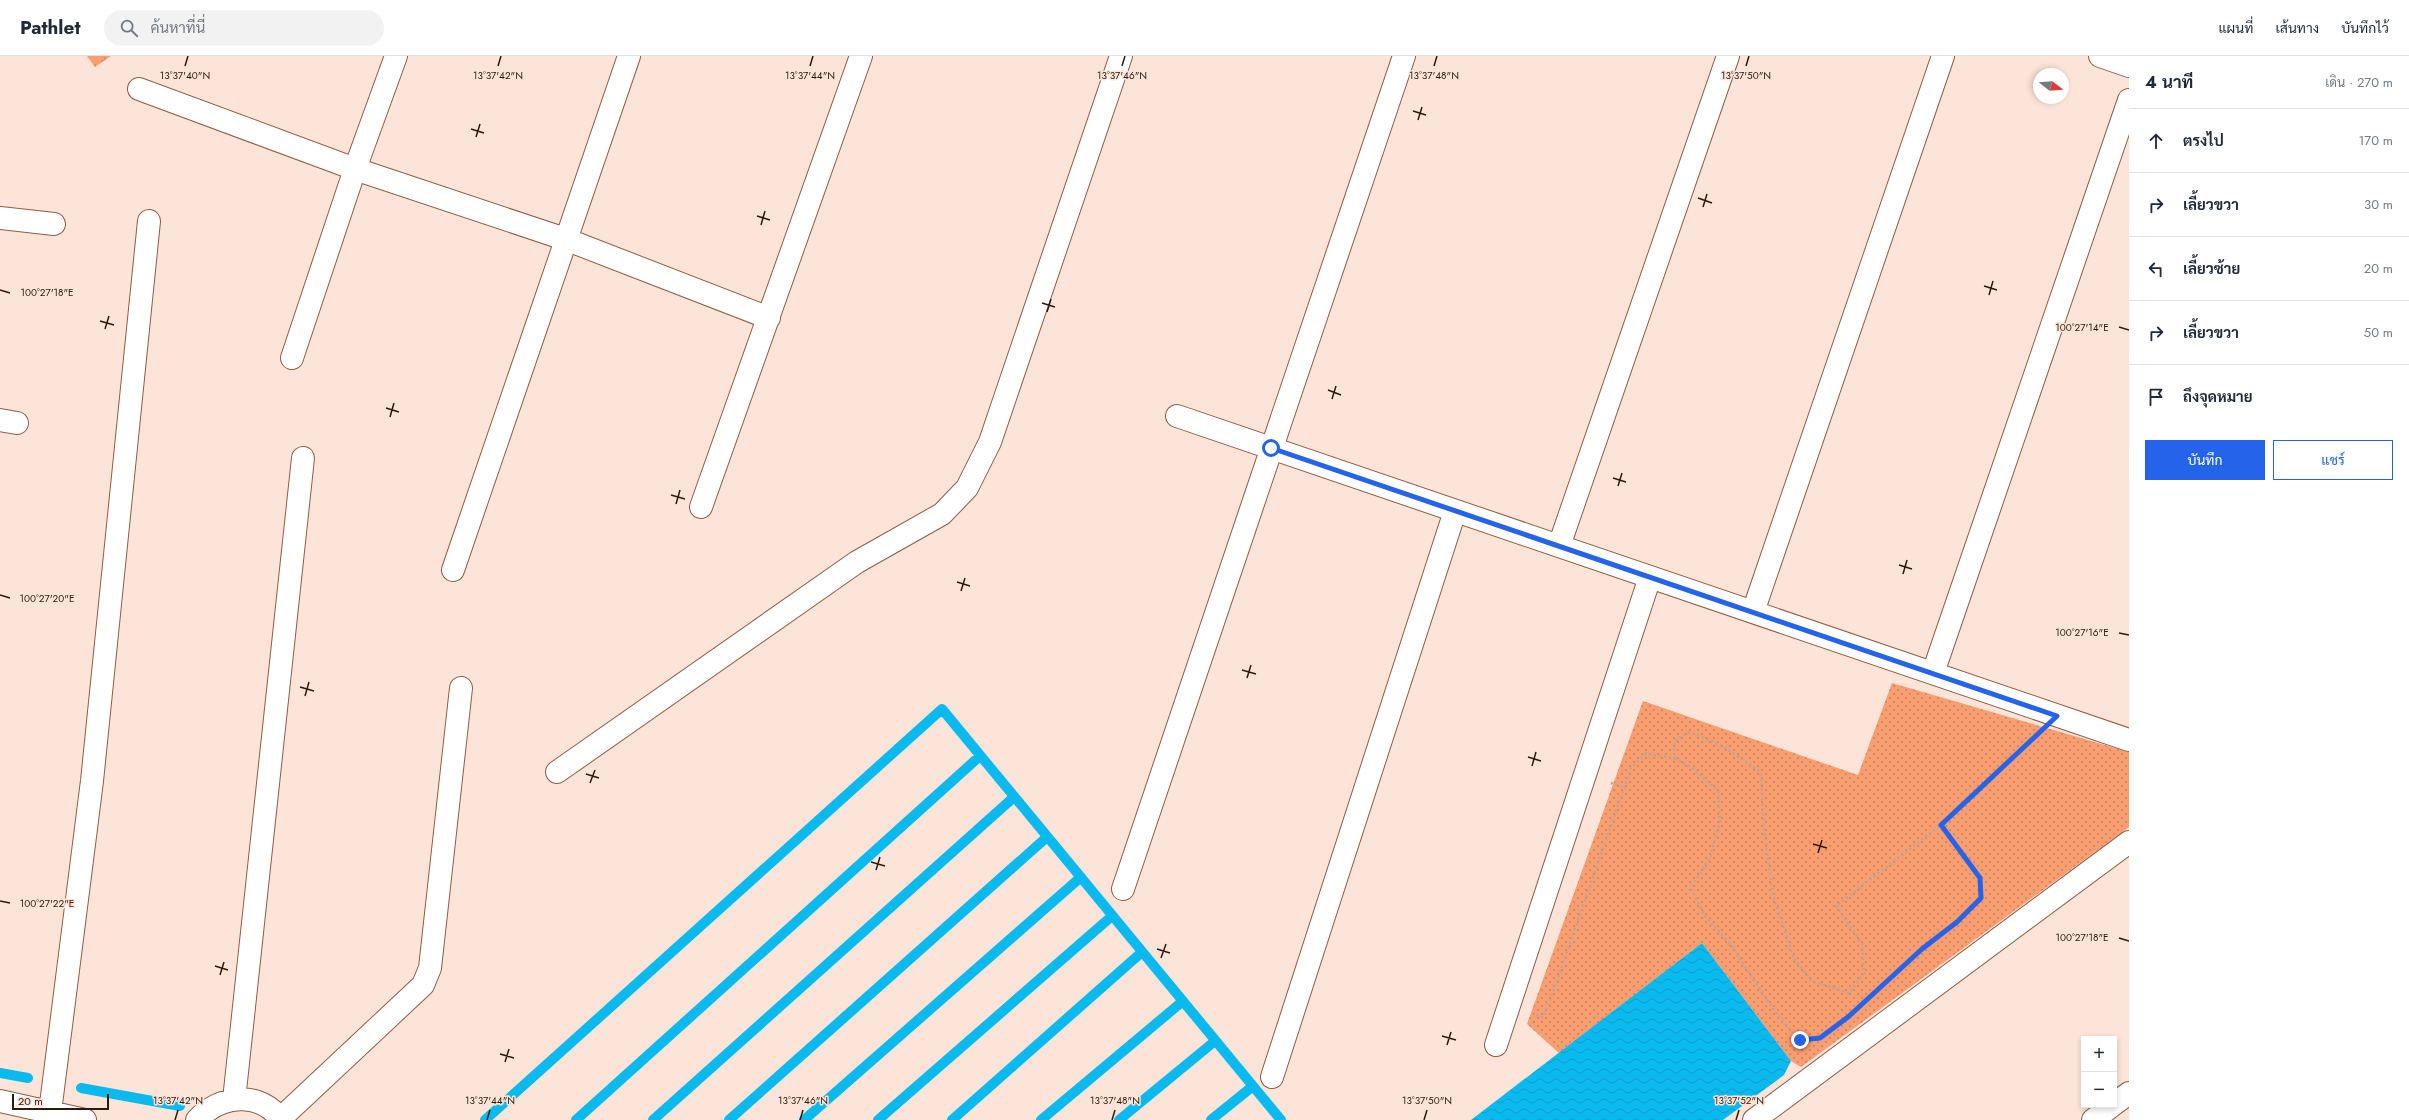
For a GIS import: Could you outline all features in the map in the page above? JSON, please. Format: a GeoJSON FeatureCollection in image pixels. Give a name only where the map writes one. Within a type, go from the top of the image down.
{"type":"FeatureCollection","features":[{"type":"Feature","properties":{"kind":"street"},"geometry":{"type":"LineString","coordinates":[[292,358],[355,169],[396,56]]}},
{"type":"Feature","properties":{"kind":"street"},"geometry":{"type":"LineString","coordinates":[[453,570],[565,239],[629,56]]}},
{"type":"Feature","properties":{"kind":"street"},"geometry":{"type":"LineString","coordinates":[[702,507],[861,56]]}},
{"type":"Feature","properties":{"kind":"street"},"geometry":{"type":"LineString","coordinates":[[557,772],[857,562],[942,514],[967,488],[990,442],[1121,56]]}},
{"type":"Feature","properties":{"kind":"street"},"geometry":{"type":"LineString","coordinates":[[1123,889],[1404,56]]}},
{"type":"Feature","properties":{"kind":"street"},"geometry":{"type":"LineString","coordinates":[[1559,546],[1728,56]]}},
{"type":"Feature","properties":{"kind":"street"},"geometry":{"type":"LineString","coordinates":[[1753,612],[1943,56]]}},
{"type":"Feature","properties":{"kind":"street"},"geometry":{"type":"LineString","coordinates":[[2100,56],[2129,66]]}},
{"type":"Feature","properties":{"kind":"street"},"geometry":{"type":"LineString","coordinates":[[139,89],[355,169],[565,239],[769,318]]}},
{"type":"Feature","properties":{"kind":"street"},"geometry":{"type":"LineString","coordinates":[[1933,673],[2129,100]]}},
{"type":"Feature","properties":{"kind":"street"},"geometry":{"type":"LineString","coordinates":[[0,218],[54,224]]}},
{"type":"Feature","properties":{"kind":"street"},"geometry":{"type":"LineString","coordinates":[[50,1116],[92,781],[149,220]]}},
{"type":"Feature","properties":{"kind":"street"},"geometry":{"type":"LineString","coordinates":[[1177,416],[2129,740]]}},
{"type":"Feature","properties":{"kind":"street"},"geometry":{"type":"LineString","coordinates":[[234,1100],[303,458]]}},
{"type":"Feature","properties":{"kind":"street"},"geometry":{"type":"LineString","coordinates":[[1272,1077],[1456,511]]}},
{"type":"Feature","properties":{"kind":"street"},"geometry":{"type":"LineString","coordinates":[[1496,1044],[1650,577]]}},
{"type":"Feature","properties":{"kind":"street"},"geometry":{"type":"LineString","coordinates":[[197,1120],[210,1107],[227,1100],[244,1099],[261,1103],[276,1113],[280,1120],[423,985],[430,968],[461,688]]}},
{"type":"Feature","properties":{"kind":"street"},"geometry":{"type":"LineString","coordinates":[[1754,1120],[2129,842]]}},
{"type":"Feature","properties":{"kind":"street"},"geometry":{"type":"LineString","coordinates":[[2117,1102],[2129,1093]]}},
{"type":"Feature","properties":{"kind":"street"},"geometry":{"type":"LineString","coordinates":[[0,1102],[50,1116],[85,1120]]}},
{"type":"Feature","properties":{"kind":"street"},"geometry":{"type":"LineString","coordinates":[[2093,1120],[2109,1108]]}},
{"type":"Feature","properties":{"kind":"path"},"geometry":{"type":"LineString","coordinates":[[1674,758],[1675,742],[1688,732],[1725,747],[1761,773],[1764,829],[1773,896],[1794,959],[1812,981],[1849,993],[1864,973],[1862,944],[1836,906],[1941,825],[2057,716]]}},
{"type":"Feature","properties":{"kind":"path"},"geometry":{"type":"LineString","coordinates":[[1507,1008],[1543,1017],[1631,768],[1646,754],[1674,758],[1692,768],[1718,790],[1720,821],[1710,858],[1691,888],[1705,916],[1730,944],[1778,1016],[1800,1040],[1820,1038]]}},
{"type":"Feature","properties":{"kind":"path"},"geometry":{"type":"LineString","coordinates":[[1871,996],[1922,949],[1957,922],[1981,898],[1980,878],[1941,825]]}},
{"type":"Feature","properties":{"kind":"green space"},"geometry":{"type":"Polygon","coordinates":[[[87,56],[111,56],[95,67],[87,56]]]}},
{"type":"Feature","properties":{"kind":"green space"},"geometry":{"type":"Polygon","coordinates":[[[1892,683],[2129,752],[2129,827],[1801,1067],[1791,1061],[1702,943],[1559,1053],[1527,1024],[1643,701],[1858,775],[1892,683]]]}},
{"type":"Feature","properties":{"kind":"water"},"geometry":{"type":"Polygon","coordinates":[[[1702,943],[1791,1061],[1784,1075],[1723,1120],[1471,1120],[1702,943]]]}},
{"type":"Feature","properties":{"kind":"waterway"},"geometry":{"type":"LineString","coordinates":[[485,1120],[942,709],[1281,1120]]}},
{"type":"Feature","properties":{"kind":"waterway"},"geometry":{"type":"LineString","coordinates":[[576,1120],[980,756]]}},
{"type":"Feature","properties":{"kind":"waterway"},"geometry":{"type":"LineString","coordinates":[[653,1120],[1014,797]]}},
{"type":"Feature","properties":{"kind":"waterway"},"geometry":{"type":"LineString","coordinates":[[729,1120],[1047,837]]}},
{"type":"Feature","properties":{"kind":"waterway"},"geometry":{"type":"LineString","coordinates":[[804,1120],[1081,877]]}},
{"type":"Feature","properties":{"kind":"waterway"},"geometry":{"type":"LineString","coordinates":[[878,1120],[1112,916]]}},
{"type":"Feature","properties":{"kind":"waterway"},"geometry":{"type":"LineString","coordinates":[[952,1120],[1142,952]]}},
{"type":"Feature","properties":{"kind":"waterway"},"geometry":{"type":"LineString","coordinates":[[1041,1120],[1183,1001]]}},
{"type":"Feature","properties":{"kind":"waterway"},"geometry":{"type":"LineString","coordinates":[[1119,1120],[1215,1041]]}},
{"type":"Feature","properties":{"kind":"waterway"},"geometry":{"type":"LineString","coordinates":[[0,1073],[28,1078]]}},
{"type":"Feature","properties":{"kind":"waterway"},"geometry":{"type":"LineString","coordinates":[[1211,1120],[1253,1086]]}},
{"type":"Feature","properties":{"kind":"waterway"},"geometry":{"type":"LineString","coordinates":[[81,1088],[180,1106]]}},
{"type":"Feature","properties":{"kind":"route"},"geometry":{"type":"LineString","coordinates":[[1271,448],[2057,716],[1941,825],[1980,878],[1981,898],[1957,922],[1922,949],[1848,1017],[1820,1038],[1800,1040]]}}]}
